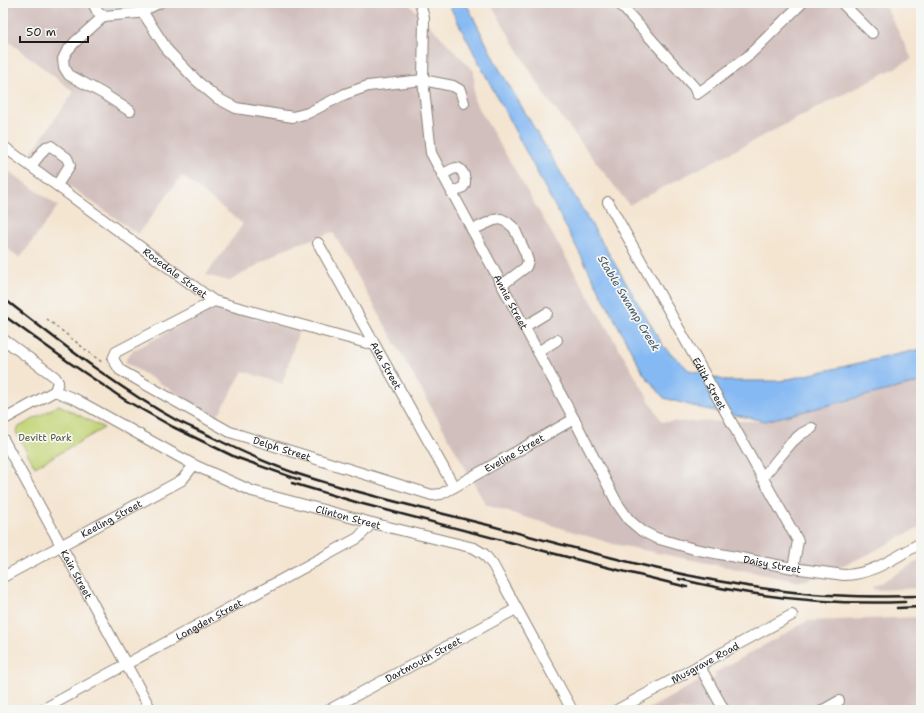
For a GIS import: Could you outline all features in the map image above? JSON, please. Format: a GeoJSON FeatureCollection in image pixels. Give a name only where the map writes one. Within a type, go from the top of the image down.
{"type":"FeatureCollection","features":[{"type":"Feature","properties":{"kind":"street"},"geometry":{"type":"LineString","coordinates":[[93,3],[98,13],[104,16],[138,13],[159,3]]}},
{"type":"Feature","properties":{"kind":"street","name":"Annie Street"},"geometry":{"type":"LineString","coordinates":[[420,3],[424,18],[423,80],[431,153],[442,175],[574,419],[617,503],[629,520],[642,531],[656,538],[694,549]]}},
{"type":"Feature","properties":{"kind":"street"},"geometry":{"type":"LineString","coordinates":[[619,3],[694,87],[697,94],[746,58],[802,3]]}},
{"type":"Feature","properties":{"kind":"street"},"geometry":{"type":"LineString","coordinates":[[842,3],[872,33]]}},
{"type":"Feature","properties":{"kind":"street"},"geometry":{"type":"LineString","coordinates":[[142,11],[168,51],[192,76],[217,98],[236,108],[293,117],[308,113],[345,94],[368,86],[423,80],[453,86],[460,90],[464,103]]}},
{"type":"Feature","properties":{"kind":"street"},"geometry":{"type":"LineString","coordinates":[[104,16],[67,51],[63,59],[64,67],[68,75],[102,93],[130,111]]}},
{"type":"Feature","properties":{"kind":"street"},"geometry":{"type":"LineString","coordinates":[[31,166],[46,147],[51,146],[67,158],[70,165],[57,185]]}},
{"type":"Feature","properties":{"kind":"street","name":"Rosedale Street"},"geometry":{"type":"LineString","coordinates":[[4,148],[31,166],[214,301],[374,345]]}},
{"type":"Feature","properties":{"kind":"street"},"geometry":{"type":"LineString","coordinates":[[442,175],[454,168],[461,171],[465,178],[465,183],[463,186],[452,193]]}},
{"type":"Feature","properties":{"kind":"street","name":"Edith Street"},"geometry":{"type":"LineString","coordinates":[[608,202],[798,541],[793,568]]}},
{"type":"Feature","properties":{"kind":"street"},"geometry":{"type":"LineString","coordinates":[[472,230],[494,220],[501,219],[514,228],[528,261],[526,267],[502,285]]}},
{"type":"Feature","properties":{"kind":"street","name":"Ada Street"},"geometry":{"type":"LineString","coordinates":[[318,243],[454,487]]}},
{"type":"Feature","properties":{"kind":"street","name":"Delph Street"},"geometry":{"type":"LineString","coordinates":[[214,301],[116,352],[113,359],[120,370],[230,432],[432,495],[440,494],[454,487]]}},
{"type":"Feature","properties":{"kind":"street"},"geometry":{"type":"LineString","coordinates":[[524,326],[547,313]]}},
{"type":"Feature","properties":{"kind":"street"},"geometry":{"type":"LineString","coordinates":[[3,339],[55,377],[58,382],[55,391],[3,420]]}},
{"type":"Feature","properties":{"kind":"street"},"geometry":{"type":"LineString","coordinates":[[538,352],[557,340]]}},
{"type":"Feature","properties":{"kind":"street","name":"Clinton Street"},"geometry":{"type":"LineString","coordinates":[[55,391],[77,400],[194,465],[252,491],[474,548],[484,554],[493,565],[572,710]]}},
{"type":"Feature","properties":{"kind":"street","name":"Eveline Street"},"geometry":{"type":"LineString","coordinates":[[454,487],[574,419]]}},
{"type":"Feature","properties":{"kind":"street"},"geometry":{"type":"LineString","coordinates":[[762,478],[792,442],[801,434],[812,428]]}},
{"type":"Feature","properties":{"kind":"street","name":"Kain Street"},"geometry":{"type":"LineString","coordinates":[[3,438],[151,710]]}},
{"type":"Feature","properties":{"kind":"street","name":"Keeling Street"},"geometry":{"type":"LineString","coordinates":[[3,577],[182,480],[194,465]]}},
{"type":"Feature","properties":{"kind":"street","name":"Longden Street"},"geometry":{"type":"LineString","coordinates":[[42,710],[358,538],[372,523]]}},
{"type":"Feature","properties":{"kind":"street","name":"Daisy Street"},"geometry":{"type":"LineString","coordinates":[[694,549],[793,568],[852,575],[875,568],[921,543]]}},
{"type":"Feature","properties":{"kind":"street","name":"Dartmouth Street"},"geometry":{"type":"LineString","coordinates":[[329,710],[516,609]]}},
{"type":"Feature","properties":{"kind":"street","name":"Musgrave Road"},"geometry":{"type":"LineString","coordinates":[[617,710],[635,706],[700,665],[792,615]]}},
{"type":"Feature","properties":{"kind":"street"},"geometry":{"type":"LineString","coordinates":[[700,665],[724,710]]}},
{"type":"Feature","properties":{"kind":"street"},"geometry":{"type":"LineString","coordinates":[[823,710],[839,701]]}},
{"type":"Feature","properties":{"kind":"path"},"geometry":{"type":"LineString","coordinates":[[47,319],[102,362]]}},
{"type":"Feature","properties":{"kind":"shaded area"},"geometry":{"type":"Polygon","coordinates":[[[3,3],[408,3],[474,71],[474,100],[662,422],[765,421],[921,382],[921,526],[863,557],[801,582],[613,544],[486,505],[333,232],[286,248],[230,281],[206,275],[243,224],[182,176],[138,234],[28,157],[74,92],[3,37],[3,3]]]}},
{"type":"Feature","properties":{"kind":"shaded area"},"geometry":{"type":"Polygon","coordinates":[[[490,3],[884,3],[912,59],[629,205],[546,97],[490,3]]]}},
{"type":"Feature","properties":{"kind":"shaded area"},"geometry":{"type":"Polygon","coordinates":[[[3,167],[58,206],[20,258],[3,245],[3,167]]]}},
{"type":"Feature","properties":{"kind":"shaded area"},"geometry":{"type":"Polygon","coordinates":[[[217,309],[299,330],[282,384],[243,371],[217,417],[126,363],[126,360],[127,356],[134,350],[208,311],[217,309]]]}},
{"type":"Feature","properties":{"kind":"shaded area"},"geometry":{"type":"Polygon","coordinates":[[[921,560],[921,588],[874,590],[873,587],[921,560]]]}},
{"type":"Feature","properties":{"kind":"shaded area"},"geometry":{"type":"Polygon","coordinates":[[[921,617],[921,710],[647,710],[703,679],[708,682],[716,677],[714,673],[808,621],[921,617]]]}},
{"type":"Feature","properties":{"kind":"green space","name":"Devitt Park"},"geometry":{"type":"Polygon","coordinates":[[[59,405],[104,428],[35,467],[16,432],[19,427],[59,405]]]}},
{"type":"Feature","properties":{"kind":"water","name":"Stable Swamp Creek"},"geometry":{"type":"Polygon","coordinates":[[[448,3],[466,3],[497,65],[664,347],[689,370],[727,381],[780,381],[921,349],[921,382],[765,421],[700,408],[664,398],[643,373],[448,3]]]}},
{"type":"Feature","properties":{"kind":"railway"},"geometry":{"type":"LineString","coordinates":[[3,298],[66,347],[153,407],[176,420],[265,462],[298,474],[367,494],[637,564],[715,581],[825,595],[921,596]]}},
{"type":"Feature","properties":{"kind":"railway"},"geometry":{"type":"LineString","coordinates":[[3,315],[125,400],[173,427],[235,457],[300,480]]}},
{"type":"Feature","properties":{"kind":"railway"},"geometry":{"type":"LineString","coordinates":[[292,483],[359,503],[687,587]]}},
{"type":"Feature","properties":{"kind":"railway"},"geometry":{"type":"LineString","coordinates":[[679,579],[735,591],[820,601],[877,603],[905,602]]}},
{"type":"Feature","properties":{"kind":"railway"},"geometry":{"type":"LineString","coordinates":[[897,608],[921,607]]}}]}
